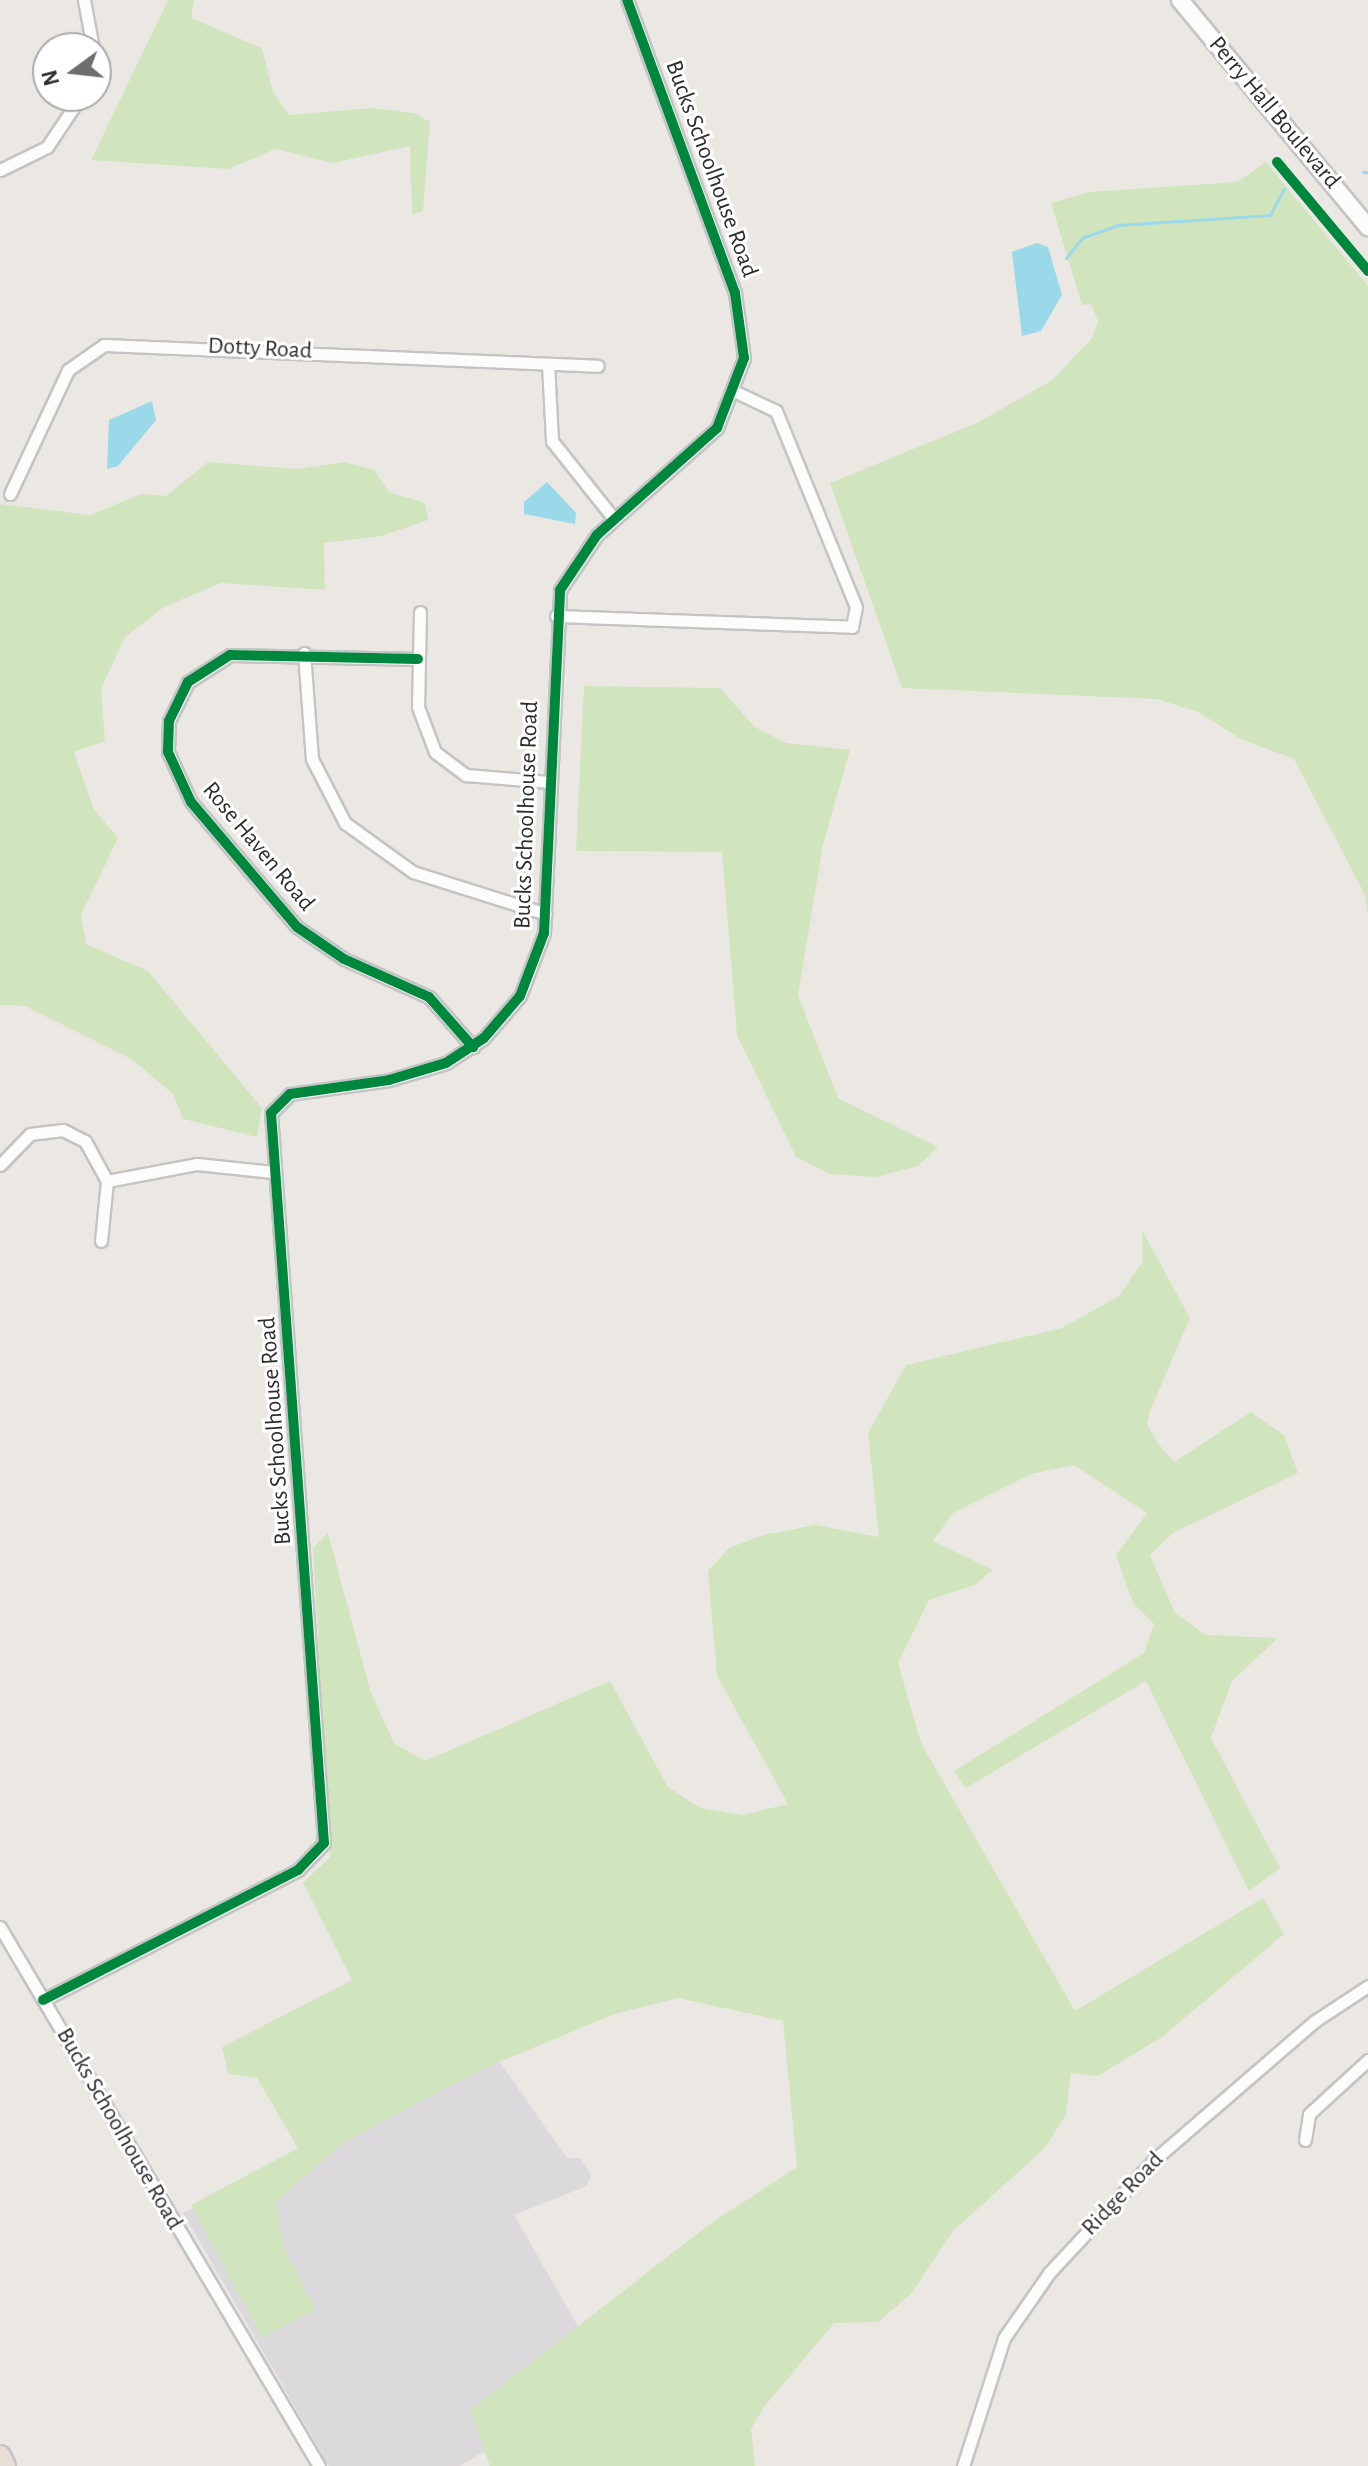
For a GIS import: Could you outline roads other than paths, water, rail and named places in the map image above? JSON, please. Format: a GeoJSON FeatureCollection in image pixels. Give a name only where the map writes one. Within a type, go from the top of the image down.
{"type":"FeatureCollection","features":[{"type":"Feature","properties":{"kind":"highway"},"geometry":{"type":"LineString","coordinates":[[0,2456],[5,2466]]}},
{"type":"Feature","properties":{"kind":"main road","name":"Perry Hall Boulevard"},"geometry":{"type":"LineString","coordinates":[[1180,0],[1368,227]]}},
{"type":"Feature","properties":{"kind":"street"},"geometry":{"type":"LineString","coordinates":[[84,0],[90,32]]}},
{"type":"Feature","properties":{"kind":"street","name":"Bucks Schoolhouse Road"},"geometry":{"type":"LineString","coordinates":[[319,2466],[43,2000],[298,1870],[324,1843],[300,1448],[270,1144],[273,1107],[285,1096],[413,1075],[473,1047],[520,996],[541,948],[546,914],[556,616],[570,568],[614,519],[700,448],[736,392],[744,344],[735,293],[627,0]]}},
{"type":"Feature","properties":{"kind":"street"},"geometry":{"type":"LineString","coordinates":[[0,170],[47,147],[70,112]]}},
{"type":"Feature","properties":{"kind":"street","name":"Dotty Road"},"geometry":{"type":"LineString","coordinates":[[10,494],[68,370],[104,345],[598,366]]}},
{"type":"Feature","properties":{"kind":"street"},"geometry":{"type":"LineString","coordinates":[[548,364],[552,441],[614,519]]}},
{"type":"Feature","properties":{"kind":"street"},"geometry":{"type":"LineString","coordinates":[[556,616],[852,627],[856,607],[776,411],[736,392]]}},
{"type":"Feature","properties":{"kind":"street"},"geometry":{"type":"LineString","coordinates":[[420,612],[419,719],[445,762],[479,779],[550,782]]}},
{"type":"Feature","properties":{"kind":"street","name":"Rose Haven Road"},"geometry":{"type":"LineString","coordinates":[[418,659],[245,652],[200,670],[169,721],[172,766],[191,802],[297,927],[344,959],[429,997],[473,1047]]}},
{"type":"Feature","properties":{"kind":"street"},"geometry":{"type":"LineString","coordinates":[[304,653],[312,759],[345,823],[413,872],[546,914]]}},
{"type":"Feature","properties":{"kind":"street"},"geometry":{"type":"LineString","coordinates":[[0,1165],[30,1134],[63,1130],[96,1153],[107,1181],[101,1241]]}},
{"type":"Feature","properties":{"kind":"street"},"geometry":{"type":"LineString","coordinates":[[107,1181],[197,1164],[273,1172]]}},
{"type":"Feature","properties":{"kind":"street"},"geometry":{"type":"LineString","coordinates":[[0,1927],[43,2000]]}},
{"type":"Feature","properties":{"kind":"street"},"geometry":{"type":"LineString","coordinates":[[1363,1989],[1368,2002]]}},
{"type":"Feature","properties":{"kind":"street","name":"Ridge Road"},"geometry":{"type":"LineString","coordinates":[[963,2466],[1004,2338],[1049,2273],[1155,2159],[1363,1989]]}},
{"type":"Feature","properties":{"kind":"street"},"geometry":{"type":"LineString","coordinates":[[1305,2140],[1309,2114],[1368,2060]]}},
{"type":"Feature","properties":{"kind":"water"},"geometry":{"type":"Polygon","coordinates":[[[1037,243],[1048,247],[1062,295],[1041,331],[1022,336],[1012,252],[1037,243]]]}},
{"type":"Feature","properties":{"kind":"water"},"geometry":{"type":"Polygon","coordinates":[[[152,401],[156,420],[118,466],[107,469],[109,420],[152,401]]]}},
{"type":"Feature","properties":{"kind":"water"},"geometry":{"type":"Polygon","coordinates":[[[547,482],[576,513],[575,524],[524,514],[524,502],[547,482]]]}},
{"type":"Feature","properties":{"kind":"waterway"},"geometry":{"type":"LineString","coordinates":[[1363,172],[1368,172]]}},
{"type":"Feature","properties":{"kind":"waterway"},"geometry":{"type":"LineString","coordinates":[[1066,258],[1082,238],[1117,225],[1270,215],[1284,189]]}}]}
